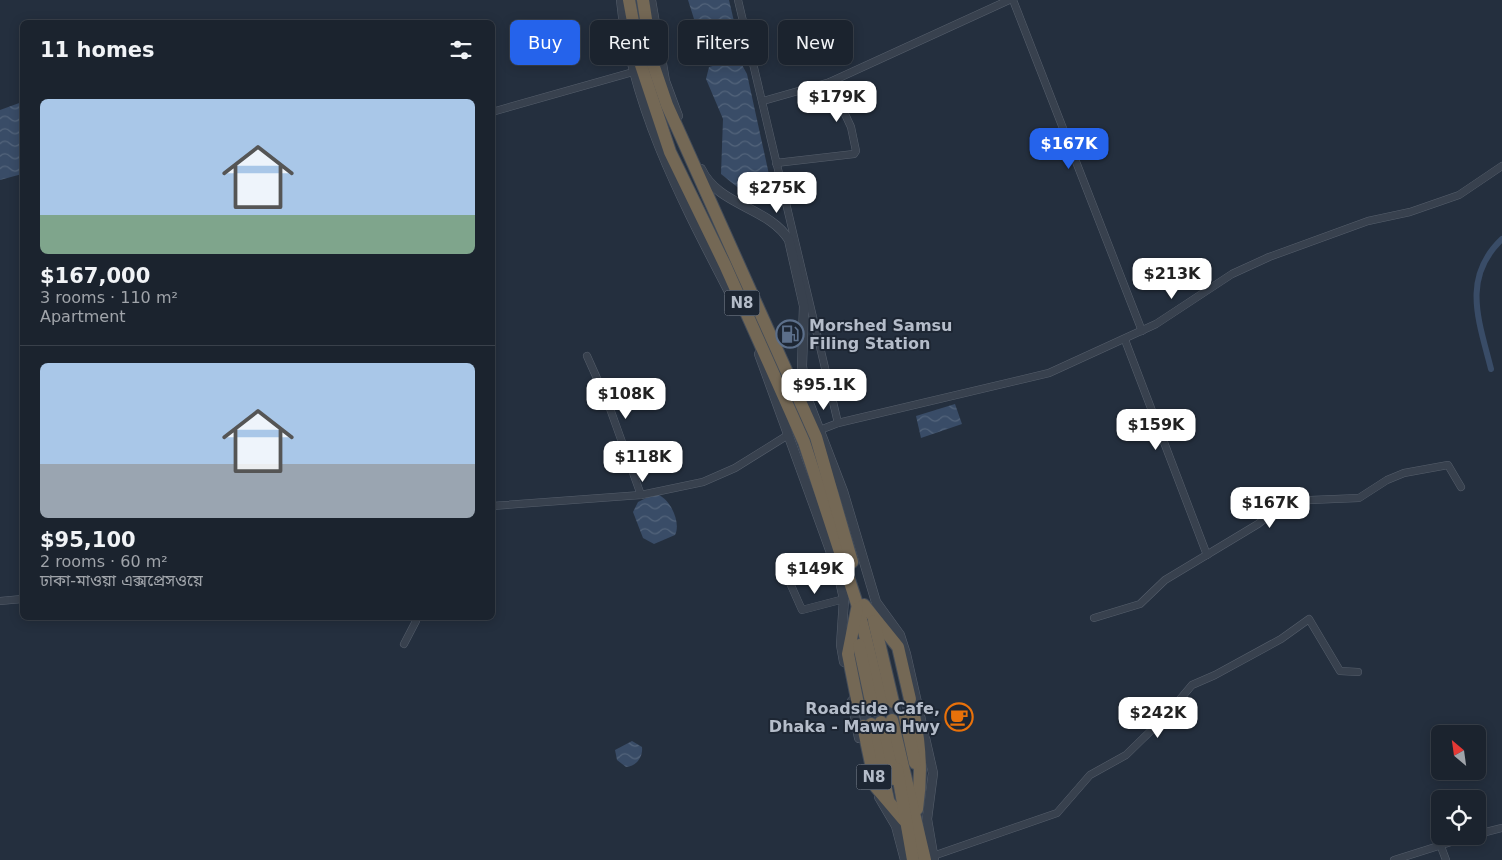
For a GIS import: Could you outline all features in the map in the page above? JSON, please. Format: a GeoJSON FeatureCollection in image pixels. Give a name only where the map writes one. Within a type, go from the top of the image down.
{"type":"FeatureCollection","features":[{"type":"Feature","properties":{"kind":"highway","name":"N8"},"geometry":{"type":"LineString","coordinates":[[629,0],[641,65],[664,134],[804,442],[856,621],[885,704]]}},
{"type":"Feature","properties":{"kind":"highway","name":"N8"},"geometry":{"type":"LineString","coordinates":[[643,0],[653,64],[667,105],[816,437],[856,621],[885,704]]}},
{"type":"Feature","properties":{"kind":"highway","name":"N8"},"geometry":{"type":"LineString","coordinates":[[856,621],[883,628]]}},
{"type":"Feature","properties":{"kind":"highway","name":"N8"},"geometry":{"type":"LineString","coordinates":[[856,621],[885,704]]}},
{"type":"Feature","properties":{"kind":"highway","name":"N8"},"geometry":{"type":"LineString","coordinates":[[883,628],[885,704]]}},
{"type":"Feature","properties":{"kind":"highway","name":"N8"},"geometry":{"type":"LineString","coordinates":[[883,628],[885,704]]}},
{"type":"Feature","properties":{"kind":"highway","name":"N8"},"geometry":{"type":"LineString","coordinates":[[889,720],[920,740],[906,802]]}},
{"type":"Feature","properties":{"kind":"highway","name":"N8"},"geometry":{"type":"LineString","coordinates":[[889,720],[906,802]]}},
{"type":"Feature","properties":{"kind":"highway","name":"N8"},"geometry":{"type":"LineString","coordinates":[[889,720],[906,802]]}},
{"type":"Feature","properties":{"kind":"highway","name":"N8"},"geometry":{"type":"LineString","coordinates":[[889,720],[906,802],[931,859]]}},
{"type":"Feature","properties":{"kind":"highway","name":"N8"},"geometry":{"type":"LineString","coordinates":[[889,720],[906,802],[912,860]]}},
{"type":"Feature","properties":{"kind":"street"},"geometry":{"type":"LineString","coordinates":[[621,0],[633,72],[657,142],[742,317],[838,572],[844,599],[841,646],[863,755],[869,780],[896,826],[905,860]]}},
{"type":"Feature","properties":{"kind":"street"},"geometry":{"type":"LineString","coordinates":[[651,0],[665,81],[703,173],[722,193],[772,220],[784,231],[790,240],[804,306],[802,366],[804,383],[812,414],[843,491],[874,597],[900,635],[906,654],[933,773],[927,819],[931,859],[1057,813],[1090,775],[1126,755],[1165,717],[1192,685],[1215,675],[1281,639],[1309,619],[1340,672],[1358,672]]}},
{"type":"Feature","properties":{"kind":"street"},"geometry":{"type":"LineString","coordinates":[[738,0],[838,423]]}},
{"type":"Feature","properties":{"kind":"street"},"geometry":{"type":"LineString","coordinates":[[763,102],[830,82],[1009,0]]}},
{"type":"Feature","properties":{"kind":"street"},"geometry":{"type":"LineString","coordinates":[[1013,0],[1142,331]]}},
{"type":"Feature","properties":{"kind":"street"},"geometry":{"type":"LineString","coordinates":[[495,111],[633,72]]}},
{"type":"Feature","properties":{"kind":"street"},"geometry":{"type":"LineString","coordinates":[[776,163],[856,153],[850,127],[830,82]]}},
{"type":"Feature","properties":{"kind":"street"},"geometry":{"type":"LineString","coordinates":[[820,430],[838,423],[1049,373],[1142,331],[1232,274],[1269,256],[1345,228],[1410,212],[1459,195],[1502,166]]}},
{"type":"Feature","properties":{"kind":"street"},"geometry":{"type":"LineString","coordinates":[[1125,340],[1207,555]]}},
{"type":"Feature","properties":{"kind":"street"},"geometry":{"type":"LineString","coordinates":[[587,356],[608,403],[641,494]]}},
{"type":"Feature","properties":{"kind":"street"},"geometry":{"type":"LineString","coordinates":[[495,506],[641,494],[702,482],[735,468],[788,435]]}},
{"type":"Feature","properties":{"kind":"street"},"geometry":{"type":"LineString","coordinates":[[1094,618],[1140,604],[1165,580],[1275,511],[1310,500],[1359,498],[1387,480],[1404,473],[1448,466],[1461,487]]}},
{"type":"Feature","properties":{"kind":"street"},"geometry":{"type":"LineString","coordinates":[[790,583],[802,610],[844,599]]}},
{"type":"Feature","properties":{"kind":"street"},"geometry":{"type":"LineString","coordinates":[[0,601],[20,598]]}},
{"type":"Feature","properties":{"kind":"street"},"geometry":{"type":"LineString","coordinates":[[404,644],[416,620]]}},
{"type":"Feature","properties":{"kind":"street"},"geometry":{"type":"LineString","coordinates":[[1486,832],[1502,828]]}},
{"type":"Feature","properties":{"kind":"street"},"geometry":{"type":"LineString","coordinates":[[1394,860],[1437,845]]}},
{"type":"Feature","properties":{"kind":"street"},"geometry":{"type":"LineString","coordinates":[[1440,845],[1446,860]]}},
{"type":"Feature","properties":{"kind":"water"},"geometry":{"type":"Polygon","coordinates":[[[688,0],[729,0],[734,20],[694,20],[688,0]]]}},
{"type":"Feature","properties":{"kind":"water"},"geometry":{"type":"Polygon","coordinates":[[[716,65],[742,65],[747,74],[775,202],[771,204],[741,190],[721,174],[723,119],[706,79],[709,67],[716,65]]]}},
{"type":"Feature","properties":{"kind":"water"},"geometry":{"type":"Polygon","coordinates":[[[20,103],[20,175],[0,180],[0,110],[20,103]]]}},
{"type":"Feature","properties":{"kind":"water"},"geometry":{"type":"Polygon","coordinates":[[[955,404],[962,424],[921,438],[916,416],[955,404]]]}},
{"type":"Feature","properties":{"kind":"water"},"geometry":{"type":"Polygon","coordinates":[[[654,494],[659,495],[669,504],[675,516],[677,530],[675,535],[654,544],[643,538],[633,512],[638,502],[654,494]]]}},
{"type":"Feature","properties":{"kind":"water"},"geometry":{"type":"Polygon","coordinates":[[[632,741],[642,747],[641,755],[636,763],[626,767],[617,760],[615,750],[632,741]]]}},
{"type":"Feature","properties":{"kind":"waterway"},"geometry":{"type":"LineString","coordinates":[[1491,369],[1478,317],[1477,285],[1481,269],[1489,254],[1502,239]]}},
{"type":"Feature","properties":{"kind":"tunnel"},"geometry":{"type":"LineString","coordinates":[[906,699],[910,716]]}},
{"type":"Feature","properties":{"kind":"tunnel"},"geometry":{"type":"LineString","coordinates":[[893,702],[897,719]]}},
{"type":"Feature","properties":{"kind":"tunnel"},"geometry":{"type":"LineString","coordinates":[[877,705],[881,722]]}},
{"type":"Feature","properties":{"kind":"tunnel"},"geometry":{"type":"LineString","coordinates":[[863,708],[867,725]]}},
{"type":"Feature","properties":{"kind":"place","name":"Morshed Samsu Filing Station"},"geometry":{"type":"Point","coordinates":[790,334]}},
{"type":"Feature","properties":{"kind":"place","name":"Roadside Cafe, Dhaka - Mawa Hwy"},"geometry":{"type":"Point","coordinates":[959,717]}}]}
